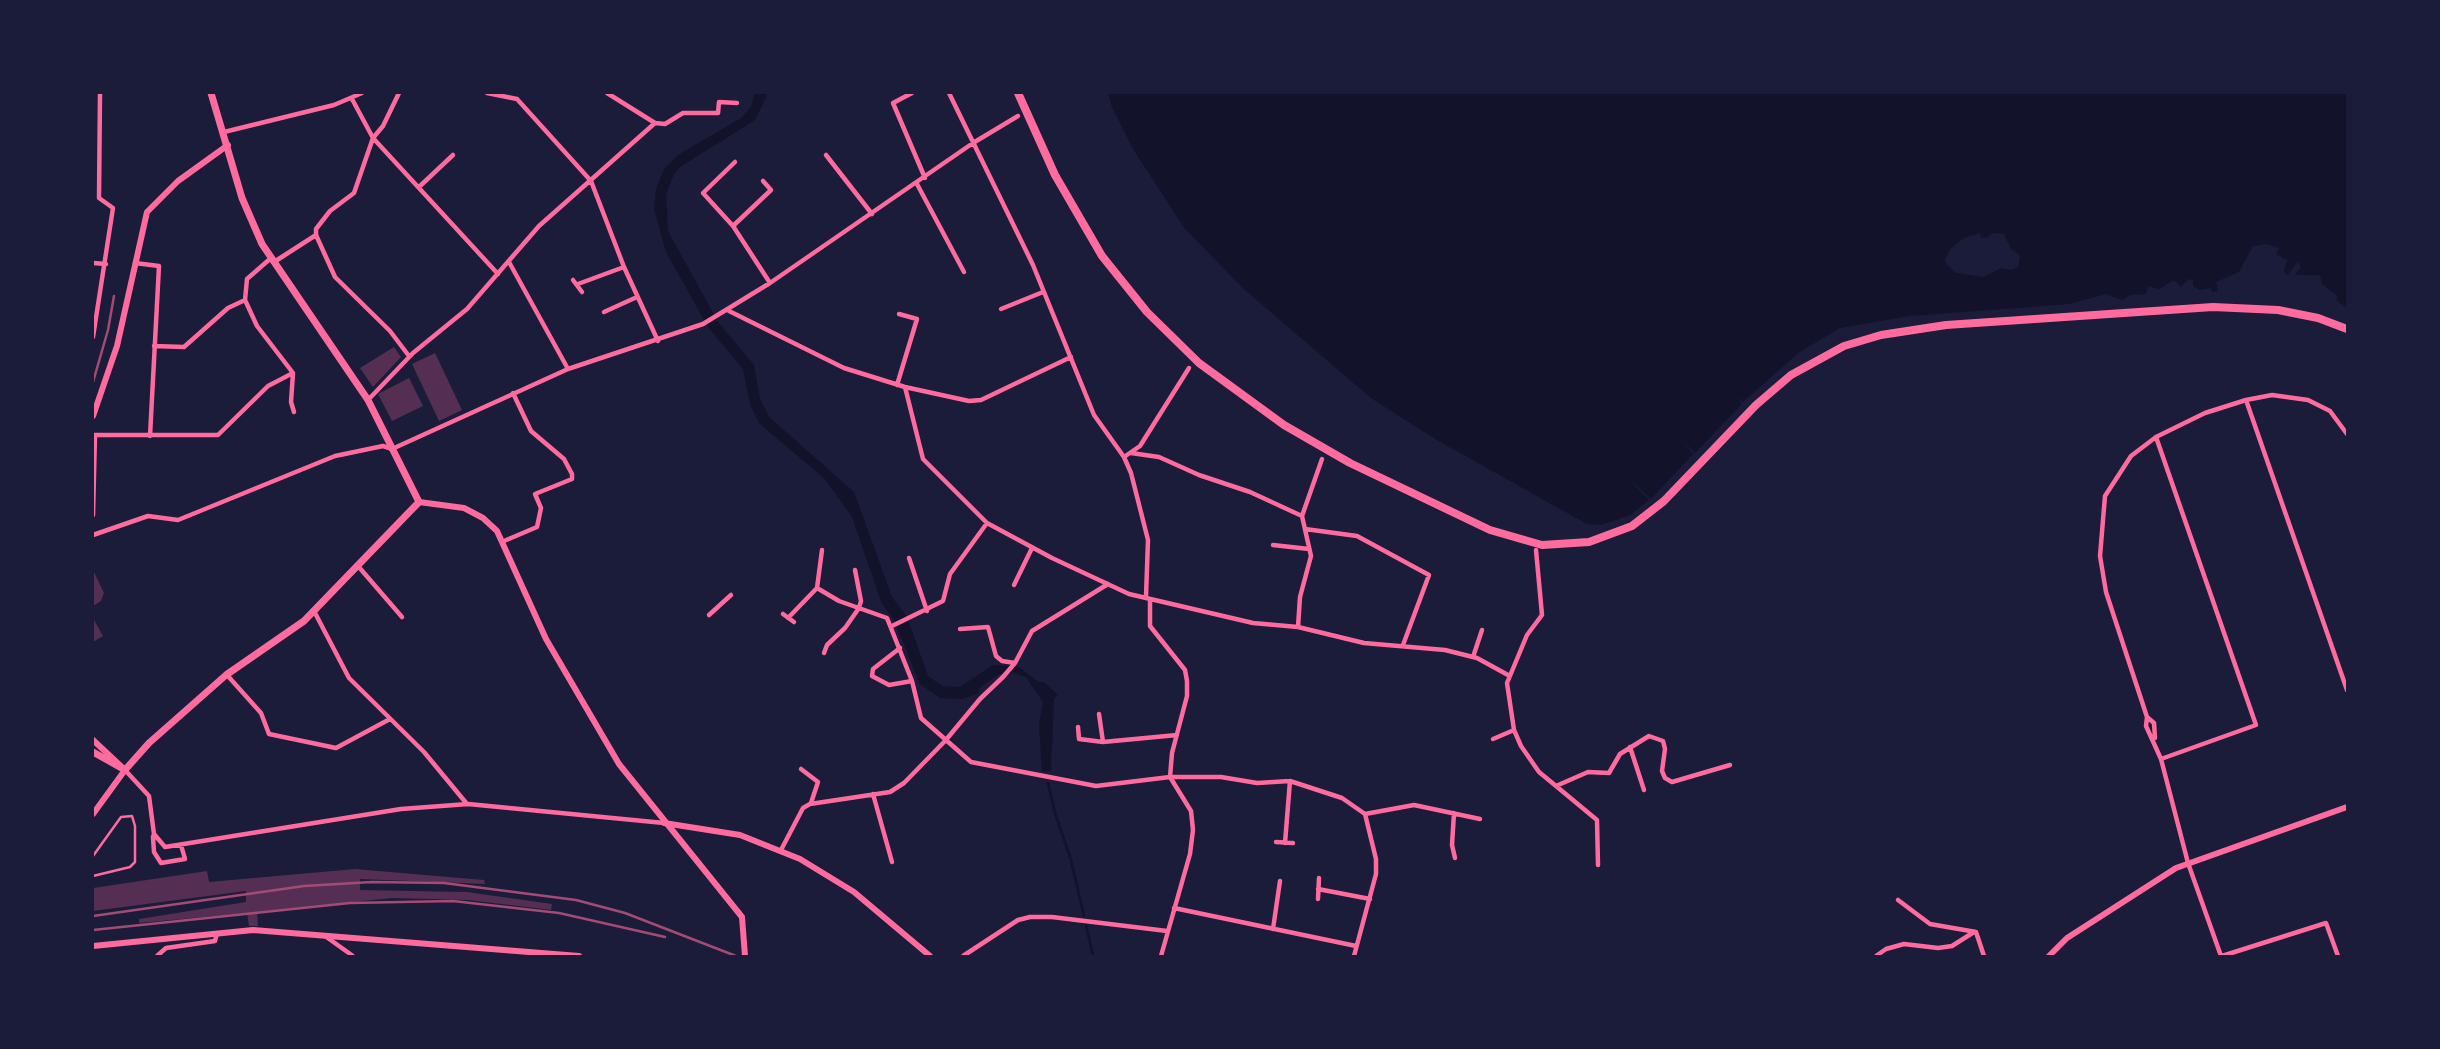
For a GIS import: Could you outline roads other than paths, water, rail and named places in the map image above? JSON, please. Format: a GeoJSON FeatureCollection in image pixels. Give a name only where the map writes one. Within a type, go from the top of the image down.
{"type":"FeatureCollection","features":[{"type":"Feature","properties":{"kind":"highway"},"geometry":{"type":"LineString","coordinates":[[1018,93],[1055,175],[1102,256],[1147,313],[1199,363],[1284,425],[1350,463],[1490,530],[1542,545],[1589,542],[1632,526],[1664,501],[1756,405],[1791,375],[1844,346],[1881,335],[1946,325],[2213,307],[2289,312],[2347,328]]}},
{"type":"Feature","properties":{"kind":"main road"},"geometry":{"type":"LineString","coordinates":[[211,93],[245,205],[272,260],[368,400],[419,502]]}},
{"type":"Feature","properties":{"kind":"main road"},"geometry":{"type":"LineString","coordinates":[[93,416],[117,346],[141,228],[151,206],[178,181],[228,145]]}},
{"type":"Feature","properties":{"kind":"main road"},"geometry":{"type":"LineString","coordinates":[[419,502],[453,505],[474,512],[504,541],[546,639],[619,764],[742,917],[745,956]]}},
{"type":"Feature","properties":{"kind":"main road"},"geometry":{"type":"LineString","coordinates":[[93,814],[149,743],[226,675],[314,611],[419,502]]}},
{"type":"Feature","properties":{"kind":"main road"},"geometry":{"type":"LineString","coordinates":[[93,740],[125,771]]}},
{"type":"Feature","properties":{"kind":"main road"},"geometry":{"type":"LineString","coordinates":[[93,752],[125,771]]}},
{"type":"Feature","properties":{"kind":"main road"},"geometry":{"type":"LineString","coordinates":[[2049,956],[2067,938],[2188,863],[2347,807]]}},
{"type":"Feature","properties":{"kind":"main road"},"geometry":{"type":"LineString","coordinates":[[664,823],[740,835],[781,850],[838,881],[930,956]]}},
{"type":"Feature","properties":{"kind":"main road"},"geometry":{"type":"LineString","coordinates":[[93,946],[253,930],[579,956]]}},
{"type":"Feature","properties":{"kind":"street"},"geometry":{"type":"LineString","coordinates":[[93,337],[113,208],[99,198],[100,93]]}},
{"type":"Feature","properties":{"kind":"street"},"geometry":{"type":"LineString","coordinates":[[224,132],[352,99],[362,93]]}},
{"type":"Feature","properties":{"kind":"street"},"geometry":{"type":"LineString","coordinates":[[399,93],[383,126],[373,138],[354,193],[330,211],[316,229],[316,235],[335,277],[390,331],[409,356]]}},
{"type":"Feature","properties":{"kind":"street"},"geometry":{"type":"LineString","coordinates":[[492,93],[517,99],[591,181],[624,267],[657,341]]}},
{"type":"Feature","properties":{"kind":"street"},"geometry":{"type":"LineString","coordinates":[[607,93],[655,123],[665,124],[683,113],[718,113],[719,102],[737,103]]}},
{"type":"Feature","properties":{"kind":"street"},"geometry":{"type":"LineString","coordinates":[[912,93],[893,103],[925,178]]}},
{"type":"Feature","properties":{"kind":"street"},"geometry":{"type":"LineString","coordinates":[[949,93],[999,193],[1094,415],[1124,457],[1146,527],[1150,626],[1185,670],[1187,696],[1170,777],[1191,811],[1193,830],[1190,854],[1161,956]]}},
{"type":"Feature","properties":{"kind":"street"},"geometry":{"type":"LineString","coordinates":[[352,99],[373,138],[498,274]]}},
{"type":"Feature","properties":{"kind":"street"},"geometry":{"type":"LineString","coordinates":[[93,104],[100,103]]}},
{"type":"Feature","properties":{"kind":"street"},"geometry":{"type":"LineString","coordinates":[[93,535],[148,516],[178,520],[335,457],[383,446],[392,449],[568,369],[703,324],[728,311],[917,184],[973,143],[1018,116]]}},
{"type":"Feature","properties":{"kind":"street"},"geometry":{"type":"LineString","coordinates":[[368,400],[409,356],[467,309],[539,226],[655,123]]}},
{"type":"Feature","properties":{"kind":"street"},"geometry":{"type":"LineString","coordinates":[[419,187],[453,155]]}},
{"type":"Feature","properties":{"kind":"street"},"geometry":{"type":"LineString","coordinates":[[826,155],[872,214]]}},
{"type":"Feature","properties":{"kind":"street"},"geometry":{"type":"LineString","coordinates":[[735,162],[703,193],[733,226],[770,283]]}},
{"type":"Feature","properties":{"kind":"street"},"geometry":{"type":"LineString","coordinates":[[733,226],[771,190],[763,181]]}},
{"type":"Feature","properties":{"kind":"street"},"geometry":{"type":"LineString","coordinates":[[917,184],[964,272]]}},
{"type":"Feature","properties":{"kind":"street"},"geometry":{"type":"LineString","coordinates":[[294,412],[291,402],[293,373],[257,326],[245,300],[247,279],[272,260],[316,235]]}},
{"type":"Feature","properties":{"kind":"street"},"geometry":{"type":"LineString","coordinates":[[509,262],[568,369]]}},
{"type":"Feature","properties":{"kind":"street"},"geometry":{"type":"LineString","coordinates":[[93,263],[106,264]]}},
{"type":"Feature","properties":{"kind":"street"},"geometry":{"type":"LineString","coordinates":[[134,263],[159,266],[150,436]]}},
{"type":"Feature","properties":{"kind":"street"},"geometry":{"type":"LineString","coordinates":[[582,292],[575,282],[624,267]]}},
{"type":"Feature","properties":{"kind":"street"},"geometry":{"type":"LineString","coordinates":[[1001,309],[1043,292]]}},
{"type":"Feature","properties":{"kind":"street"},"geometry":{"type":"LineString","coordinates":[[604,312],[637,297]]}},
{"type":"Feature","properties":{"kind":"street"},"geometry":{"type":"LineString","coordinates":[[153,346],[184,347],[228,308],[245,300]]}},
{"type":"Feature","properties":{"kind":"street"},"geometry":{"type":"LineString","coordinates":[[728,311],[844,368],[905,387],[981,400],[1071,357]]}},
{"type":"Feature","properties":{"kind":"street"},"geometry":{"type":"LineString","coordinates":[[897,385],[917,318],[899,314]]}},
{"type":"Feature","properties":{"kind":"street"},"geometry":{"type":"LineString","coordinates":[[1124,457],[1140,446],[1189,368]]}},
{"type":"Feature","properties":{"kind":"street"},"geometry":{"type":"LineString","coordinates":[[93,515],[94,435],[218,435],[268,386],[293,373]]}},
{"type":"Feature","properties":{"kind":"street"},"geometry":{"type":"LineString","coordinates":[[905,387],[923,459],[987,523],[1032,548],[1129,594],[1253,623],[1298,627],[1364,643],[1403,645],[1473,657],[1508,674]]}},
{"type":"Feature","properties":{"kind":"street"},"geometry":{"type":"LineString","coordinates":[[504,541],[537,527],[541,508],[535,494],[572,478],[564,459],[531,431],[513,393]]}},
{"type":"Feature","properties":{"kind":"street"},"geometry":{"type":"LineString","coordinates":[[2338,956],[2326,923],[2222,956],[2188,863],[2155,739],[2156,730],[2147,717],[2106,592],[2101,571],[2100,534],[2105,496],[2131,456],[2156,437],[2206,413],[2272,395],[2308,400],[2330,411],[2347,435]]}},
{"type":"Feature","properties":{"kind":"street"},"geometry":{"type":"LineString","coordinates":[[2246,400],[2347,690]]}},
{"type":"Feature","properties":{"kind":"street"},"geometry":{"type":"LineString","coordinates":[[2156,437],[2256,725],[2161,758]]}},
{"type":"Feature","properties":{"kind":"street"},"geometry":{"type":"LineString","coordinates":[[1131,453],[1158,457],[1199,475],[1237,486],[1302,516]]}},
{"type":"Feature","properties":{"kind":"street"},"geometry":{"type":"LineString","coordinates":[[1298,627],[1300,597],[1311,556],[1302,516],[1322,459]]}},
{"type":"Feature","properties":{"kind":"street"},"geometry":{"type":"LineString","coordinates":[[893,626],[943,601],[950,574],[987,523]]}},
{"type":"Feature","properties":{"kind":"street"},"geometry":{"type":"LineString","coordinates":[[1305,529],[1357,536],[1429,575],[1403,645]]}},
{"type":"Feature","properties":{"kind":"street"},"geometry":{"type":"LineString","coordinates":[[1273,545],[1309,549]]}},
{"type":"Feature","properties":{"kind":"street"},"geometry":{"type":"LineString","coordinates":[[1014,585],[1032,548]]}},
{"type":"Feature","properties":{"kind":"street"},"geometry":{"type":"LineString","coordinates":[[788,618],[817,587],[822,550]]}},
{"type":"Feature","properties":{"kind":"street"},"geometry":{"type":"LineString","coordinates":[[1536,550],[1542,615],[1527,635],[1508,674],[1510,716],[1528,758],[1556,786],[1597,820],[1598,865]]}},
{"type":"Feature","properties":{"kind":"street"},"geometry":{"type":"LineString","coordinates":[[909,558],[927,611]]}},
{"type":"Feature","properties":{"kind":"street"},"geometry":{"type":"LineString","coordinates":[[358,566],[402,617]]}},
{"type":"Feature","properties":{"kind":"street"},"geometry":{"type":"LineString","coordinates":[[824,653],[827,645],[845,628],[859,608],[861,601],[855,570]]}},
{"type":"Feature","properties":{"kind":"street"},"geometry":{"type":"LineString","coordinates":[[781,850],[803,808],[810,804],[890,792],[904,783],[1014,665],[1032,631],[1108,584]]}},
{"type":"Feature","properties":{"kind":"street"},"geometry":{"type":"LineString","coordinates":[[817,587],[839,601],[887,618],[893,626],[912,681],[921,718],[971,762],[1096,786],[1170,777],[1221,777],[1256,783],[1290,781],[1342,798],[1365,814],[1376,859],[1376,874],[1354,956]]}},
{"type":"Feature","properties":{"kind":"street"},"geometry":{"type":"LineString","coordinates":[[709,615],[731,595]]}},
{"type":"Feature","properties":{"kind":"street"},"geometry":{"type":"LineString","coordinates":[[314,611],[349,678],[424,752],[468,804]]}},
{"type":"Feature","properties":{"kind":"street"},"geometry":{"type":"LineString","coordinates":[[783,614],[794,622]]}},
{"type":"Feature","properties":{"kind":"street"},"geometry":{"type":"LineString","coordinates":[[960,629],[988,627],[996,656],[1014,665]]}},
{"type":"Feature","properties":{"kind":"street"},"geometry":{"type":"LineString","coordinates":[[1473,657],[1482,630]]}},
{"type":"Feature","properties":{"kind":"street"},"geometry":{"type":"LineString","coordinates":[[900,648],[873,669],[872,676],[889,685],[912,681]]}},
{"type":"Feature","properties":{"kind":"street"},"geometry":{"type":"LineString","coordinates":[[226,675],[261,713],[268,734],[335,748],[390,719]]}},
{"type":"Feature","properties":{"kind":"street"},"geometry":{"type":"LineString","coordinates":[[1099,714],[1103,742]]}},
{"type":"Feature","properties":{"kind":"street"},"geometry":{"type":"LineString","coordinates":[[1078,727],[1079,739],[1103,742],[1177,735]]}},
{"type":"Feature","properties":{"kind":"street"},"geometry":{"type":"LineString","coordinates":[[1493,739],[1514,730]]}},
{"type":"Feature","properties":{"kind":"street"},"geometry":{"type":"LineString","coordinates":[[1556,786],[1588,772],[1609,773],[1620,754],[1649,736],[1663,741],[1665,749],[1662,771],[1665,778],[1672,782],[1730,765]]}},
{"type":"Feature","properties":{"kind":"street"},"geometry":{"type":"LineString","coordinates":[[1630,747],[1644,790]]}},
{"type":"Feature","properties":{"kind":"street"},"geometry":{"type":"LineString","coordinates":[[801,769],[818,782],[810,804]]}},
{"type":"Feature","properties":{"kind":"street"},"geometry":{"type":"LineString","coordinates":[[125,771],[149,796],[154,852],[161,863],[181,862],[186,854],[181,845]]}},
{"type":"Feature","properties":{"kind":"street"},"geometry":{"type":"LineString","coordinates":[[1285,843],[1290,781]]}},
{"type":"Feature","properties":{"kind":"street"},"geometry":{"type":"LineString","coordinates":[[873,794],[892,862]]}},
{"type":"Feature","properties":{"kind":"street"},"geometry":{"type":"LineString","coordinates":[[158,856],[165,847],[401,809],[468,804],[664,823]]}},
{"type":"Feature","properties":{"kind":"street"},"geometry":{"type":"LineString","coordinates":[[1365,814],[1414,805],[1480,819]]}},
{"type":"Feature","properties":{"kind":"street"},"geometry":{"type":"LineString","coordinates":[[1454,813],[1452,845],[1455,858]]}},
{"type":"Feature","properties":{"kind":"street"},"geometry":{"type":"LineString","coordinates":[[154,834],[165,847]]}},
{"type":"Feature","properties":{"kind":"street"},"geometry":{"type":"LineString","coordinates":[[1276,842],[1293,843]]}},
{"type":"Feature","properties":{"kind":"street"},"geometry":{"type":"LineString","coordinates":[[1318,878],[1318,899]]}},
{"type":"Feature","properties":{"kind":"street"},"geometry":{"type":"LineString","coordinates":[[1273,929],[1280,881]]}},
{"type":"Feature","properties":{"kind":"street"},"geometry":{"type":"LineString","coordinates":[[1318,889],[1370,899]]}},
{"type":"Feature","properties":{"kind":"street"},"geometry":{"type":"LineString","coordinates":[[1898,900],[1930,924],[1974,932],[1979,936],[1984,956]]}},
{"type":"Feature","properties":{"kind":"street"},"geometry":{"type":"LineString","coordinates":[[1174,908],[1356,946]]}},
{"type":"Feature","properties":{"kind":"street"},"geometry":{"type":"LineString","coordinates":[[963,956],[1018,920],[1030,917],[1052,917],[1167,931]]}},
{"type":"Feature","properties":{"kind":"street"},"geometry":{"type":"LineString","coordinates":[[1875,956],[1886,949],[1904,944],[1938,948],[1952,946],[1974,932]]}},
{"type":"Feature","properties":{"kind":"street"},"geometry":{"type":"LineString","coordinates":[[157,956],[166,948],[215,942],[217,933]]}},
{"type":"Feature","properties":{"kind":"street"},"geometry":{"type":"LineString","coordinates":[[325,936],[353,956]]}},
{"type":"Feature","properties":{"kind":"lane"},"geometry":{"type":"LineString","coordinates":[[93,856],[121,817],[132,816],[135,826],[135,862],[130,867],[93,876]]}},
{"type":"Feature","properties":{"kind":"waterway"},"geometry":{"type":"LineString","coordinates":[[1048,783],[1084,916]]}},
{"type":"Feature","properties":{"kind":"waterway"},"geometry":{"type":"LineString","coordinates":[[1086,925],[1093,956]]}},
{"type":"Feature","properties":{"kind":"railway"},"geometry":{"type":"LineString","coordinates":[[93,382],[108,330],[114,296]]}},
{"type":"Feature","properties":{"kind":"railway"},"geometry":{"type":"LineString","coordinates":[[93,916],[304,886],[372,882],[444,883],[576,900],[625,913],[736,956]]}},
{"type":"Feature","properties":{"kind":"railway"},"geometry":{"type":"LineString","coordinates":[[93,930],[350,903],[453,901],[559,913],[665,937]]}}]}
